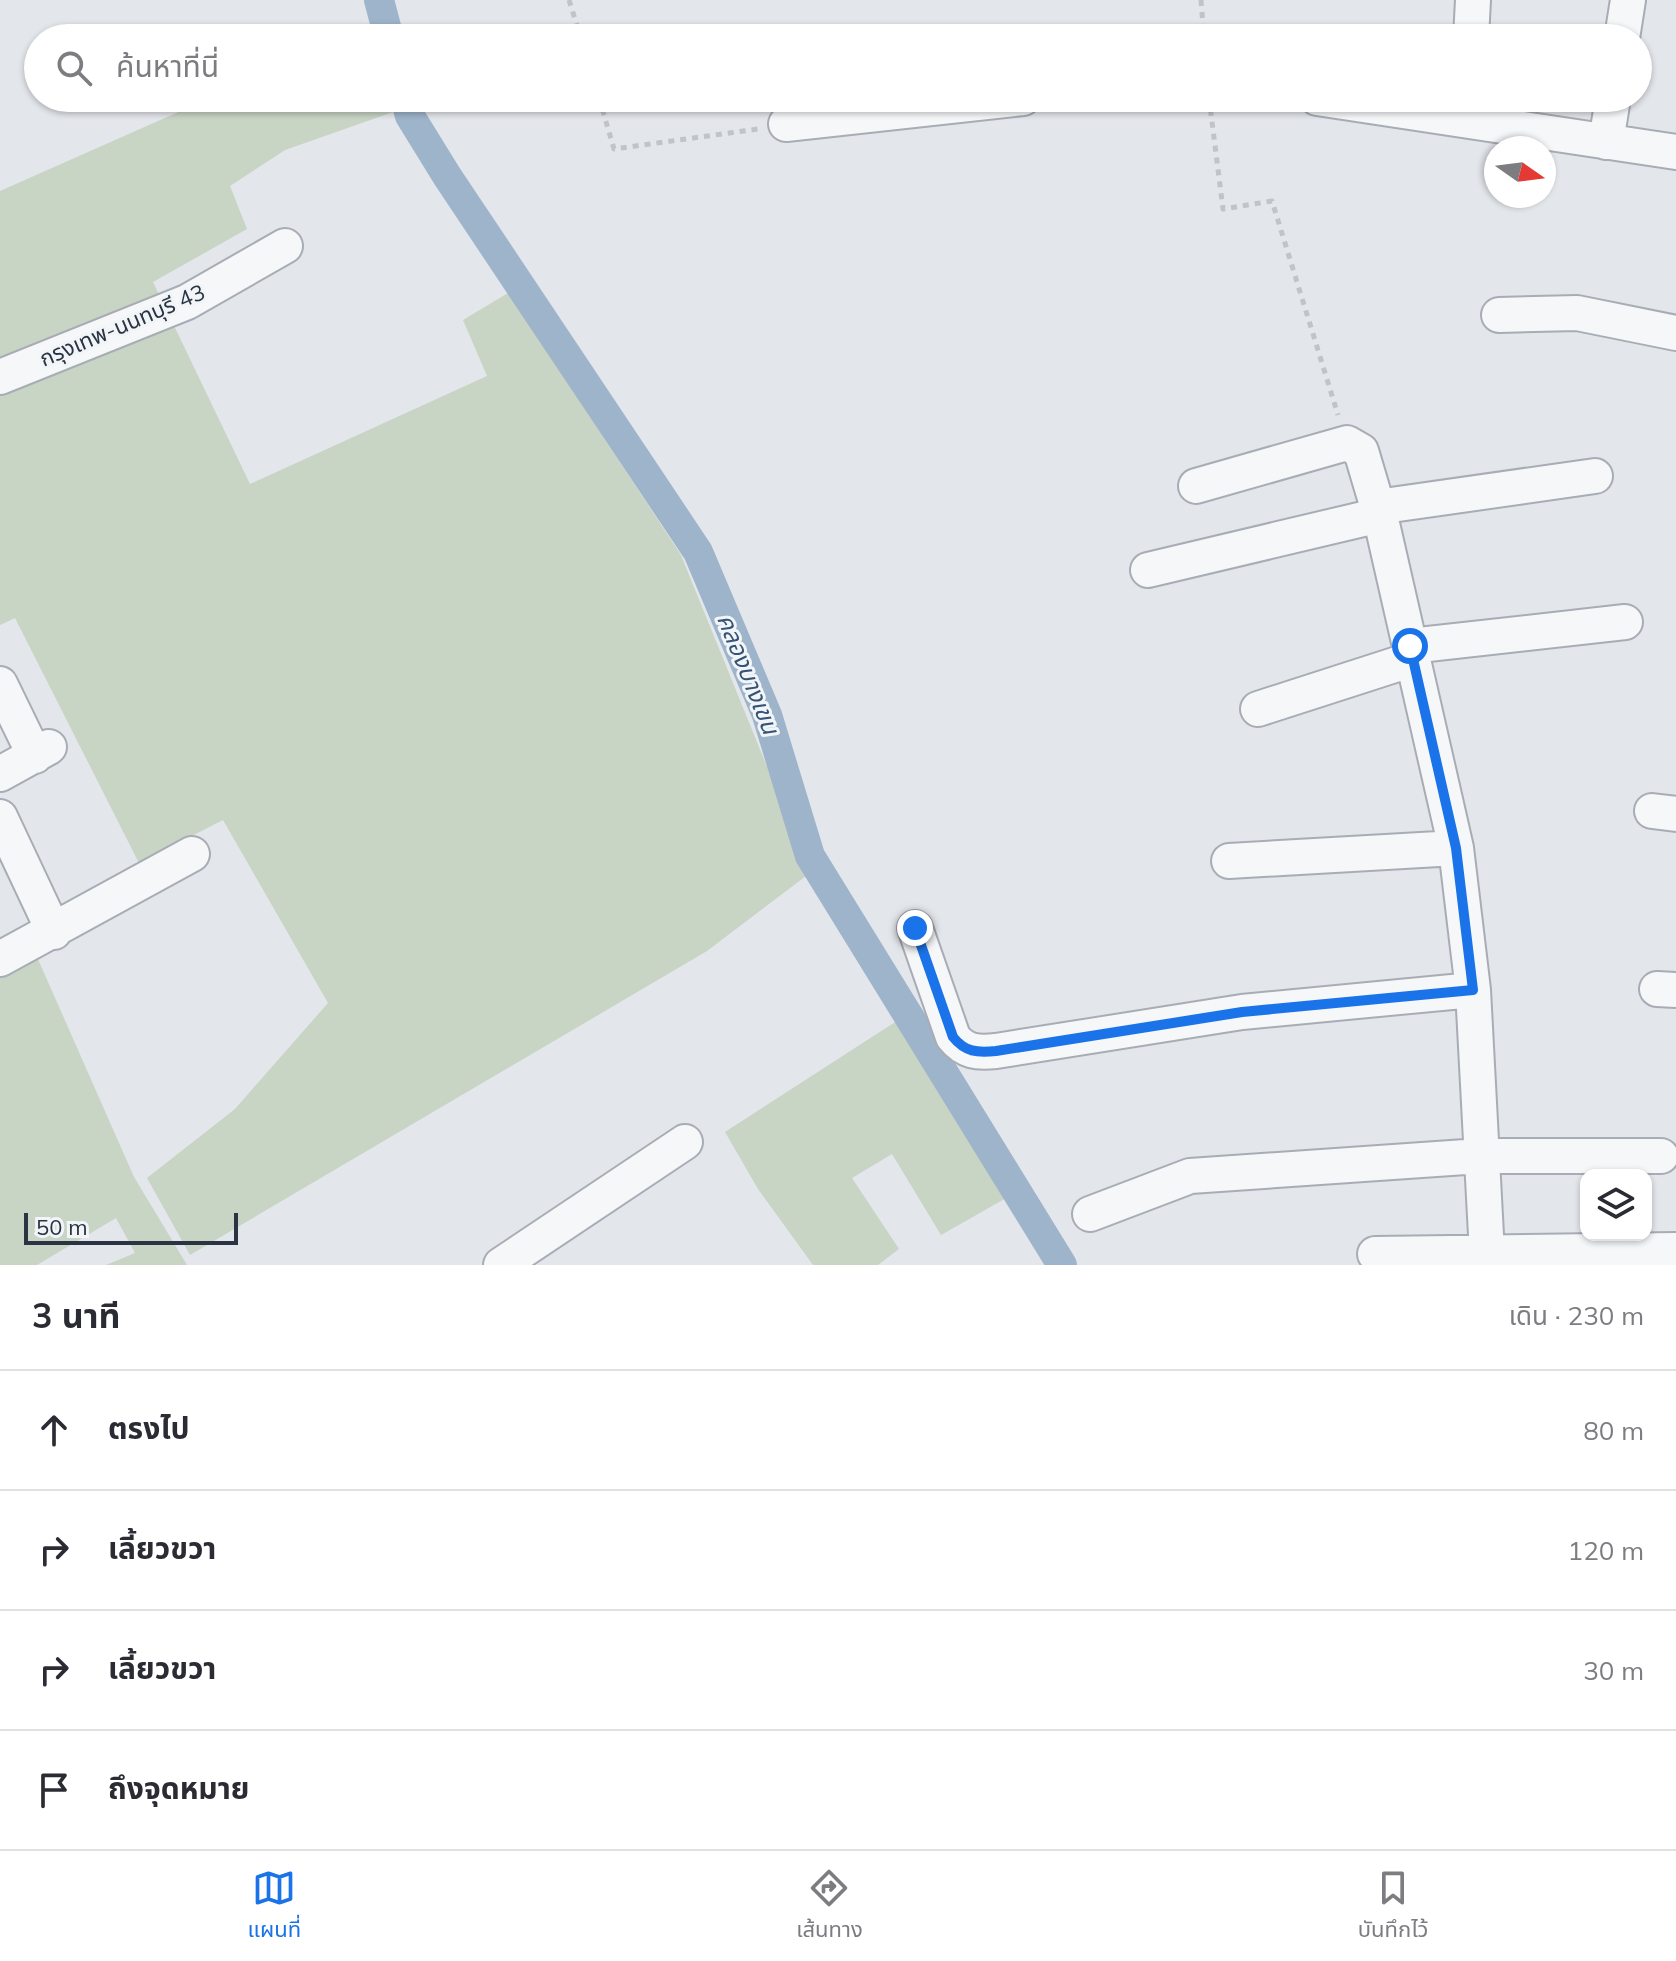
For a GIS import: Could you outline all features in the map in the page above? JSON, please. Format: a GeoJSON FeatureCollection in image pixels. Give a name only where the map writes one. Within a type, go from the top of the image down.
{"type":"FeatureCollection","features":[{"type":"Feature","properties":{"kind":"street"},"geometry":{"type":"LineString","coordinates":[[1472,24],[1473,0]]}},
{"type":"Feature","properties":{"kind":"street"},"geometry":{"type":"LineString","coordinates":[[1624,24],[1628,0]]}},
{"type":"Feature","properties":{"kind":"street"},"geometry":{"type":"LineString","coordinates":[[786,124],[895,112]]}},
{"type":"Feature","properties":{"kind":"street"},"geometry":{"type":"LineString","coordinates":[[1480,112],[1606,142],[1676,152]]}},
{"type":"Feature","properties":{"kind":"street"},"geometry":{"type":"LineString","coordinates":[[1606,142],[1611,112]]}},
{"type":"Feature","properties":{"kind":"street","name":"กรุงเทพ-นนทบุรี 43"},"geometry":{"type":"LineString","coordinates":[[0,377],[187,302],[285,246]]}},
{"type":"Feature","properties":{"kind":"street"},"geometry":{"type":"LineString","coordinates":[[1499,315],[1577,313],[1676,333]]}},
{"type":"Feature","properties":{"kind":"street"},"geometry":{"type":"LineString","coordinates":[[1196,486],[1347,443],[1361,451],[1412,653],[1456,848],[1473,990],[1487,1254]]}},
{"type":"Feature","properties":{"kind":"street"},"geometry":{"type":"LineString","coordinates":[[1148,570],[1378,511],[1595,476]]}},
{"type":"Feature","properties":{"kind":"street"},"geometry":{"type":"LineString","coordinates":[[1258,709],[1412,653],[1625,622]]}},
{"type":"Feature","properties":{"kind":"street"},"geometry":{"type":"LineString","coordinates":[[0,684],[42,751],[0,774]]}},
{"type":"Feature","properties":{"kind":"street"},"geometry":{"type":"LineString","coordinates":[[0,817],[54,932]]}},
{"type":"Feature","properties":{"kind":"street"},"geometry":{"type":"LineString","coordinates":[[1229,861],[1456,848]]}},
{"type":"Feature","properties":{"kind":"street"},"geometry":{"type":"LineString","coordinates":[[0,959],[192,854]]}},
{"type":"Feature","properties":{"kind":"street"},"geometry":{"type":"LineString","coordinates":[[915,928],[953,1037],[969,1051],[996,1051],[1242,1012],[1473,990]]}},
{"type":"Feature","properties":{"kind":"street"},"geometry":{"type":"LineString","coordinates":[[501,1265],[685,1142]]}},
{"type":"Feature","properties":{"kind":"street"},"geometry":{"type":"LineString","coordinates":[[1090,1214],[1190,1176],[1480,1156],[1661,1156]]}},
{"type":"Feature","properties":{"kind":"street"},"geometry":{"type":"LineString","coordinates":[[1375,1254],[1676,1250]]}},
{"type":"Feature","properties":{"kind":"path"},"geometry":{"type":"LineString","coordinates":[[569,0],[577,24]]}},
{"type":"Feature","properties":{"kind":"path"},"geometry":{"type":"LineString","coordinates":[[1201,0],[1203,24]]}},
{"type":"Feature","properties":{"kind":"path"},"geometry":{"type":"LineString","coordinates":[[603,112],[614,149],[786,124]]}},
{"type":"Feature","properties":{"kind":"path"},"geometry":{"type":"LineString","coordinates":[[1211,112],[1223,209],[1272,201],[1347,443]]}},
{"type":"Feature","properties":{"kind":"green space"},"geometry":{"type":"Polygon","coordinates":[[[178,112],[393,112],[285,150],[230,186],[247,229],[153,282],[250,484],[487,376],[463,320],[508,293],[681,555],[768,769],[806,876],[707,951],[190,1255],[147,1178],[235,1109],[328,1003],[223,820],[139,863],[15,618],[0,625],[0,191],[178,112]]]}},
{"type":"Feature","properties":{"kind":"green space"},"geometry":{"type":"Polygon","coordinates":[[[37,957],[134,1177],[187,1265],[106,1265],[135,1253],[116,1218],[37,1265],[0,1265],[0,975],[37,957]]]}},
{"type":"Feature","properties":{"kind":"green space"},"geometry":{"type":"Polygon","coordinates":[[[903,1017],[1008,1197],[941,1235],[892,1154],[852,1178],[899,1249],[878,1265],[813,1265],[758,1189],[725,1132],[903,1017]]]}},
{"type":"Feature","properties":{"kind":"waterway","name":"คลองบางเขน"},"geometry":{"type":"LineString","coordinates":[[379,0],[385,24]]}},
{"type":"Feature","properties":{"kind":"waterway","name":"คลองบางเขน"},"geometry":{"type":"LineString","coordinates":[[409,112],[447,176],[698,552],[767,715],[810,856],[1062,1265]]}},
{"type":"Feature","properties":{"kind":"route"},"geometry":{"type":"LineString","coordinates":[[915,928],[953,1037],[969,1051],[996,1051],[1242,1012],[1473,990],[1456,848],[1410,646]]}}]}
